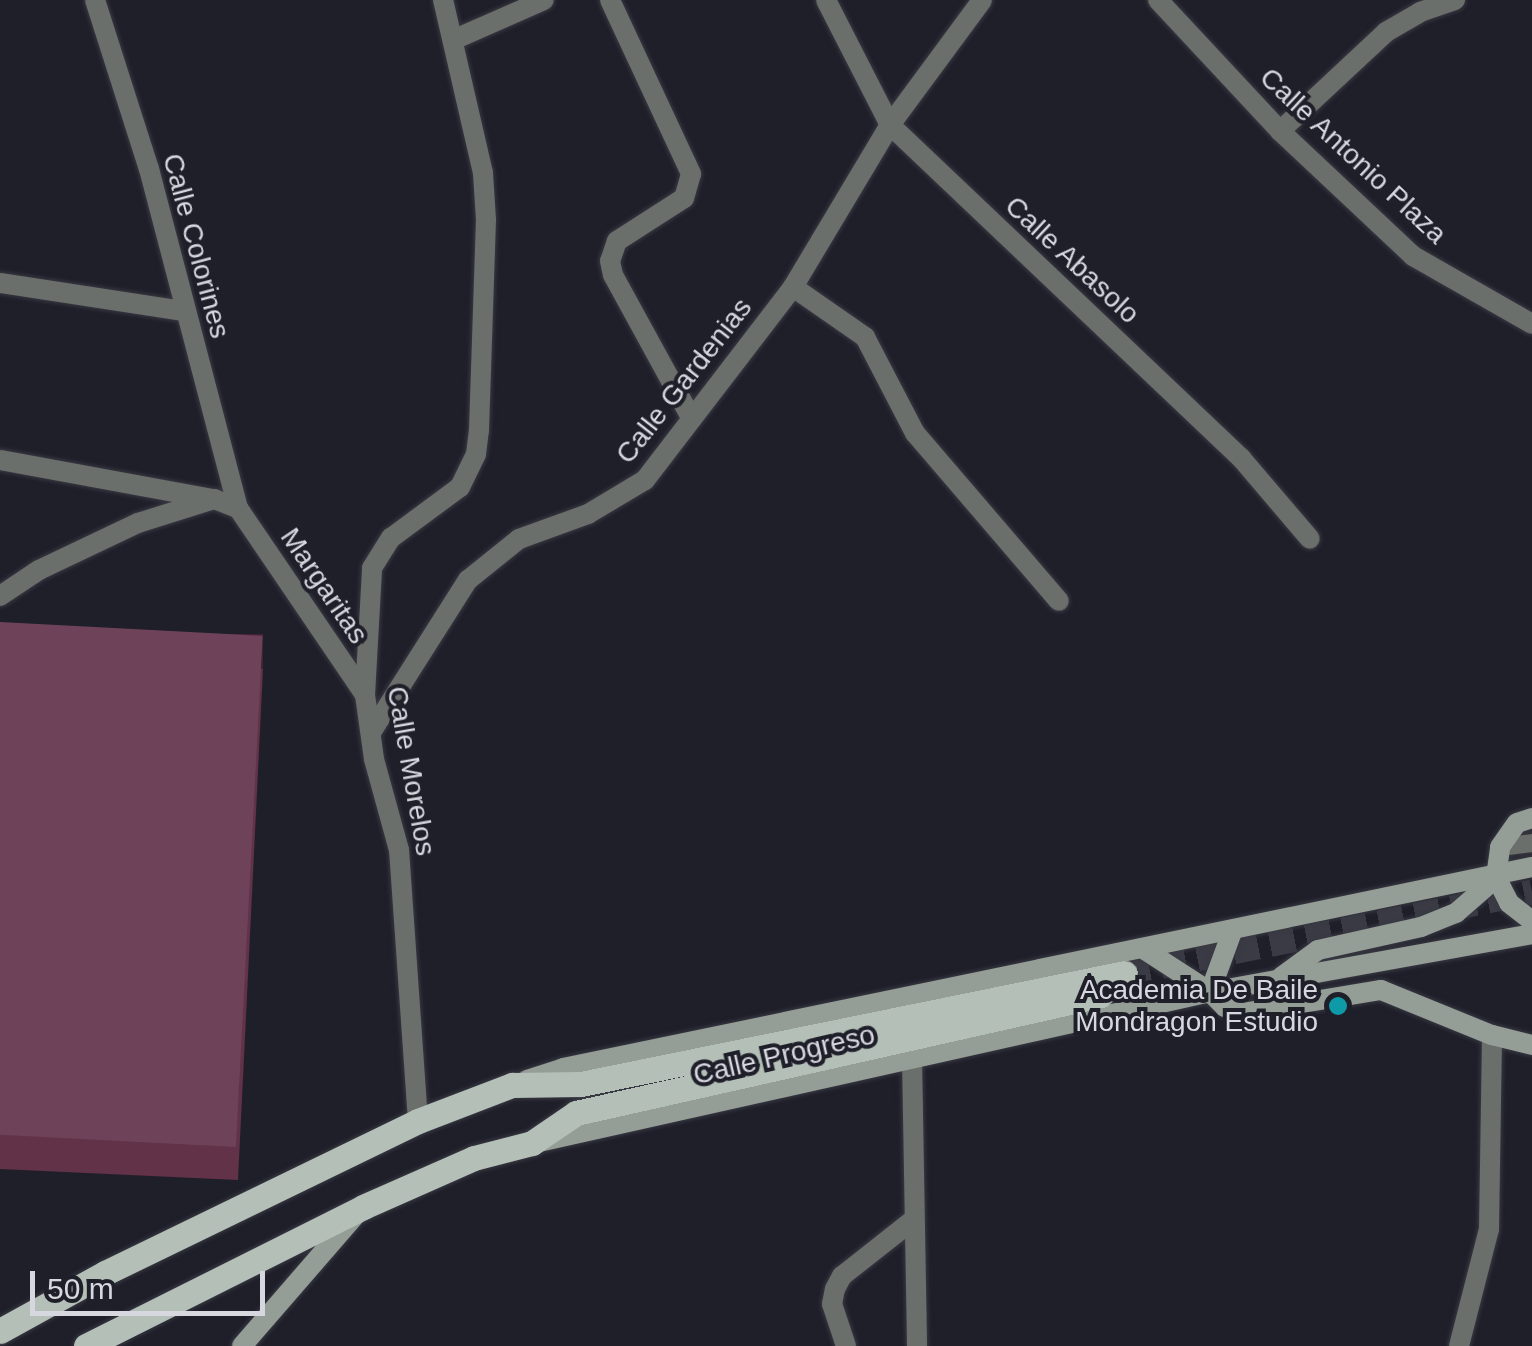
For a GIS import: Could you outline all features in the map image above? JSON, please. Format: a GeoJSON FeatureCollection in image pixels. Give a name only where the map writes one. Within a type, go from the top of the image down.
{"type":"FeatureCollection","features":[{"type":"Feature","properties":{"kind":"main road"},"geometry":{"type":"LineString","coordinates":[[1532,818],[1516,823],[1500,847],[1496,878],[1508,903],[1532,920]]}},
{"type":"Feature","properties":{"kind":"main road","name":"Calle Progreso"},"geometry":{"type":"LineString","coordinates":[[0,1331],[105,1274],[418,1121],[563,1068],[1496,878],[1532,867]]}},
{"type":"Feature","properties":{"kind":"main road"},"geometry":{"type":"LineString","coordinates":[[1278,980],[1318,950],[1421,928],[1456,913],[1496,878]]}},
{"type":"Feature","properties":{"kind":"main road"},"geometry":{"type":"LineString","coordinates":[[1210,992],[1232,932]]}},
{"type":"Feature","properties":{"kind":"main road","name":"Calle Progreso"},"geometry":{"type":"LineString","coordinates":[[86,1346],[363,1207],[474,1158],[1210,992],[1532,934]]}},
{"type":"Feature","properties":{"kind":"main road"},"geometry":{"type":"LineString","coordinates":[[1142,948],[1210,992],[1225,1007],[1242,1013],[1381,990],[1492,1035],[1532,1044]]}},
{"type":"Feature","properties":{"kind":"main road"},"geometry":{"type":"LineString","coordinates":[[512,1084],[580,1084],[1128,981],[576,1113],[532,1143]]}},
{"type":"Feature","properties":{"kind":"main road"},"geometry":{"type":"LineString","coordinates":[[242,1346],[363,1207]]}},
{"type":"Feature","properties":{"kind":"street","name":"Calle Colorines"},"geometry":{"type":"LineString","coordinates":[[95,0],[149,169],[238,508]]}},
{"type":"Feature","properties":{"kind":"street","name":"Calle Morelos"},"geometry":{"type":"LineString","coordinates":[[418,1121],[399,850],[374,759],[365,695],[369,589],[379,552],[460,486],[476,454],[486,220],[483,173],[444,0]]}},
{"type":"Feature","properties":{"kind":"street"},"geometry":{"type":"LineString","coordinates":[[453,40],[544,0]]}},
{"type":"Feature","properties":{"kind":"street"},"geometry":{"type":"LineString","coordinates":[[610,0],[691,174],[684,198],[618,241],[610,261],[613,274],[692,418]]}},
{"type":"Feature","properties":{"kind":"street","name":"Calle Abasolo"},"geometry":{"type":"LineString","coordinates":[[826,0],[890,125],[1241,458],[1310,539]]}},
{"type":"Feature","properties":{"kind":"street","name":"Calle Gardenias"},"geometry":{"type":"LineString","coordinates":[[372,732],[468,580],[519,539],[588,514],[645,480],[794,286],[890,125],[982,0]]}},
{"type":"Feature","properties":{"kind":"street","name":"Calle Antonio Plaza"},"geometry":{"type":"LineString","coordinates":[[1158,0],[1280,132],[1413,256],[1532,324]]}},
{"type":"Feature","properties":{"kind":"street"},"geometry":{"type":"LineString","coordinates":[[1280,132],[1386,32],[1420,12],[1455,0]]}},
{"type":"Feature","properties":{"kind":"street"},"geometry":{"type":"LineString","coordinates":[[0,283],[184,311]]}},
{"type":"Feature","properties":{"kind":"street"},"geometry":{"type":"LineString","coordinates":[[794,286],[865,338],[915,433],[1059,601]]}},
{"type":"Feature","properties":{"kind":"street"},"geometry":{"type":"LineString","coordinates":[[0,460],[214,500],[238,508]]}},
{"type":"Feature","properties":{"kind":"street"},"geometry":{"type":"LineString","coordinates":[[0,596],[76,551],[138,523],[214,500]]}},
{"type":"Feature","properties":{"kind":"street","name":"Margaritas"},"geometry":{"type":"LineString","coordinates":[[238,508],[365,695]]}},
{"type":"Feature","properties":{"kind":"street"},"geometry":{"type":"LineString","coordinates":[[1459,1346],[1489,1229],[1492,1035]]}},
{"type":"Feature","properties":{"kind":"street"},"geometry":{"type":"LineString","coordinates":[[912,1057],[917,1346]]}},
{"type":"Feature","properties":{"kind":"street"},"geometry":{"type":"LineString","coordinates":[[846,1346],[832,1304],[834,1289],[842,1276],[912,1221]]}},
{"type":"Feature","properties":{"kind":"lane"},"geometry":{"type":"LineString","coordinates":[[1500,847],[1532,842]]}},
{"type":"Feature","properties":{"kind":"building"},"geometry":{"type":"Polygon","coordinates":[[[0,622],[263,636],[236,1147],[0,1135],[0,622]]]}},
{"type":"Feature","properties":{"kind":"tunnel"},"geometry":{"type":"LineString","coordinates":[[1125,973],[1532,892]]}},
{"type":"Feature","properties":{"kind":"place","name":"Academia De Baile Mondragon Estudio"},"geometry":{"type":"Point","coordinates":[1338,1006]}}]}
